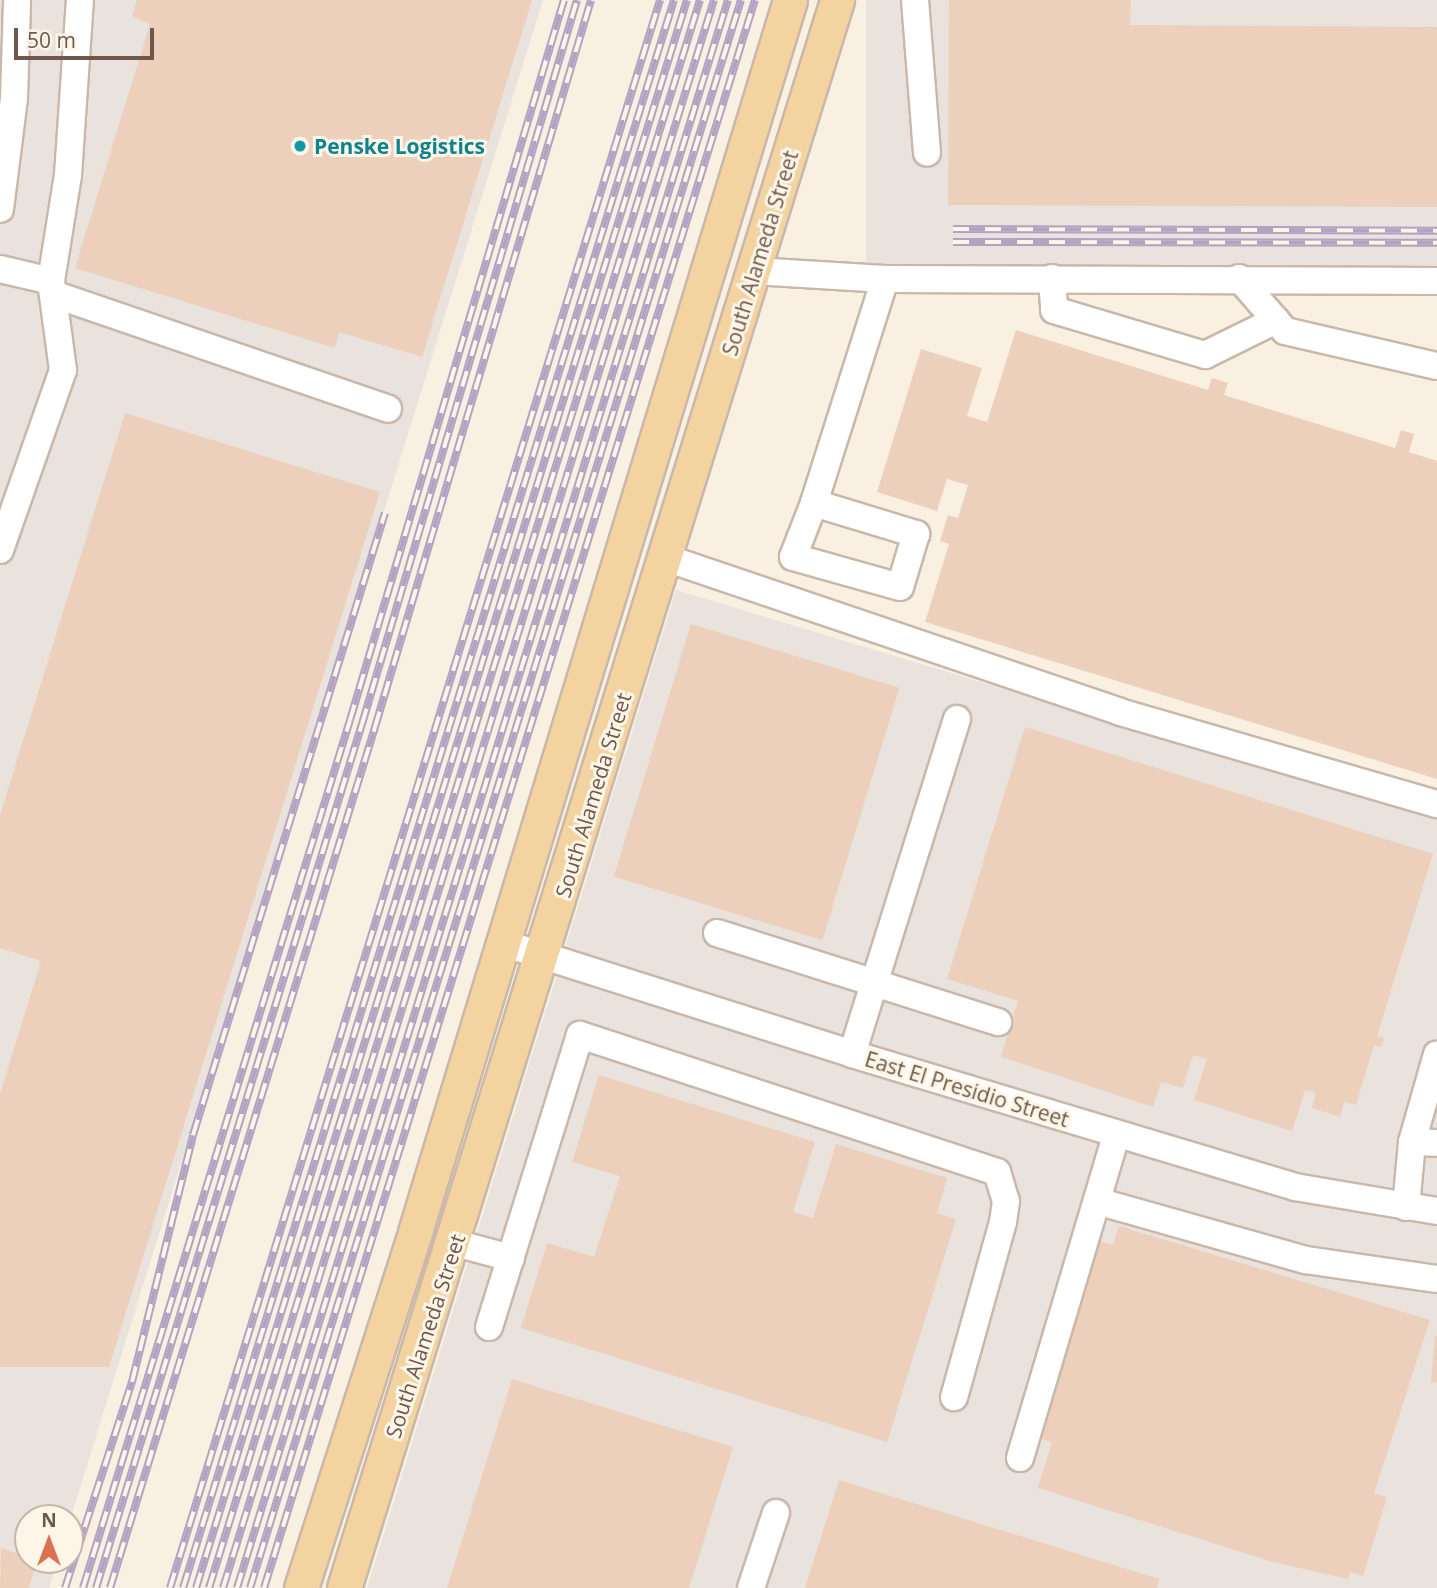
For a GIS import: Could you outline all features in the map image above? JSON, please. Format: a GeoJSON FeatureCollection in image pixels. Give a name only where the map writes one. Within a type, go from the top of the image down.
{"type":"FeatureCollection","features":[{"type":"Feature","properties":{"kind":"main road","name":"South Alameda Street"},"geometry":{"type":"LineString","coordinates":[[301,1588],[415,1231],[715,256],[790,0]]}},
{"type":"Feature","properties":{"kind":"main road","name":"South Alameda Street"},"geometry":{"type":"LineString","coordinates":[[344,1588],[544,956],[837,0]]}},
{"type":"Feature","properties":{"kind":"main road"},"geometry":{"type":"LineString","coordinates":[[715,256],[754,271]]}},
{"type":"Feature","properties":{"kind":"main road"},"geometry":{"type":"LineString","coordinates":[[415,1231],[454,1243]]}},
{"type":"Feature","properties":{"kind":"street"},"geometry":{"type":"LineString","coordinates":[[0,209],[17,0]]}},
{"type":"Feature","properties":{"kind":"street"},"geometry":{"type":"LineString","coordinates":[[0,550],[63,370],[52,288],[68,175],[80,0]]}},
{"type":"Feature","properties":{"kind":"street"},"geometry":{"type":"LineString","coordinates":[[915,0],[927,153]]}},
{"type":"Feature","properties":{"kind":"street"},"geometry":{"type":"LineString","coordinates":[[0,269],[388,410]]}},
{"type":"Feature","properties":{"kind":"street"},"geometry":{"type":"LineString","coordinates":[[754,271],[885,279],[1239,278],[1437,281]]}},
{"type":"Feature","properties":{"kind":"street"},"geometry":{"type":"LineString","coordinates":[[1052,278],[1054,310],[1205,355],[1276,320]]}},
{"type":"Feature","properties":{"kind":"street"},"geometry":{"type":"LineString","coordinates":[[1239,278],[1285,331],[1437,366]]}},
{"type":"Feature","properties":{"kind":"street"},"geometry":{"type":"LineString","coordinates":[[814,503],[885,279]]}},
{"type":"Feature","properties":{"kind":"street"},"geometry":{"type":"LineString","coordinates":[[666,558],[1120,712],[1437,804]]}},
{"type":"Feature","properties":{"kind":"street"},"geometry":{"type":"LineString","coordinates":[[852,1054],[957,719]]}},
{"type":"Feature","properties":{"kind":"street"},"geometry":{"type":"LineString","coordinates":[[717,933],[874,981],[998,1023]]}},
{"type":"Feature","properties":{"kind":"street","name":"East El Presidio Street"},"geometry":{"type":"LineString","coordinates":[[503,943],[852,1054],[1295,1187],[1437,1211]]}},
{"type":"Feature","properties":{"kind":"street"},"geometry":{"type":"LineString","coordinates":[[489,1327],[580,1035],[997,1172],[1006,1201],[1003,1222],[954,1397]]}},
{"type":"Feature","properties":{"kind":"street"},"geometry":{"type":"LineString","coordinates":[[1406,1207],[1424,1142],[1437,1054]]}},
{"type":"Feature","properties":{"kind":"street"},"geometry":{"type":"LineString","coordinates":[[1020,1458],[1116,1135]]}},
{"type":"Feature","properties":{"kind":"street"},"geometry":{"type":"LineString","coordinates":[[1097,1201],[1306,1261],[1437,1279]]}},
{"type":"Feature","properties":{"kind":"street"},"geometry":{"type":"LineString","coordinates":[[454,1243],[511,1258]]}},
{"type":"Feature","properties":{"kind":"street"},"geometry":{"type":"LineString","coordinates":[[751,1588],[776,1513]]}},
{"type":"Feature","properties":{"kind":"shaded area"},"geometry":{"type":"Polygon","coordinates":[[[0,0],[543,0],[75,1504],[14,1504],[14,1574],[54,1574],[49,1588],[0,1588],[0,0]]]}},
{"type":"Feature","properties":{"kind":"shaded area"},"geometry":{"type":"Polygon","coordinates":[[[866,0],[1437,0],[1437,272],[866,272],[866,0]]]}},
{"type":"Feature","properties":{"kind":"shaded area"},"geometry":{"type":"Polygon","coordinates":[[[676,590],[1437,820],[1437,1588],[367,1588],[676,590]]]}},
{"type":"Feature","properties":{"kind":"building","name":"Penske Logistics"},"geometry":{"type":"Polygon","coordinates":[[[137,0],[532,0],[422,357],[339,332],[335,348],[75,268],[150,24],[132,16],[137,0]]]}},
{"type":"Feature","properties":{"kind":"building"},"geometry":{"type":"Polygon","coordinates":[[[949,0],[1131,0],[1130,25],[1437,27],[1437,207],[948,205],[949,0]]]}},
{"type":"Feature","properties":{"kind":"building"},"geometry":{"type":"Polygon","coordinates":[[[1016,330],[1208,390],[1212,378],[1228,383],[1224,395],[1395,448],[1401,430],[1414,434],[1409,452],[1437,461],[1437,779],[925,622],[949,544],[940,541],[948,515],[958,518],[968,485],[947,479],[937,511],[877,492],[921,349],[982,368],[967,416],[987,422],[1016,330]]]}},
{"type":"Feature","properties":{"kind":"building"},"geometry":{"type":"Polygon","coordinates":[[[125,413],[380,492],[109,1367],[0,1367],[0,1094],[41,961],[0,948],[0,815],[125,413]]]}},
{"type":"Feature","properties":{"kind":"building"},"geometry":{"type":"Polygon","coordinates":[[[691,624],[899,688],[822,940],[614,876],[691,624]]]}},
{"type":"Feature","properties":{"kind":"building"},"geometry":{"type":"Polygon","coordinates":[[[1025,727],[1433,854],[1377,1036],[1384,1038],[1381,1047],[1374,1045],[1356,1105],[1344,1102],[1340,1117],[1312,1108],[1316,1093],[1305,1090],[1292,1131],[1194,1100],[1207,1059],[1193,1055],[1183,1088],[1161,1082],[1153,1107],[1001,1057],[1018,1001],[947,979],[1025,727]]]}},
{"type":"Feature","properties":{"kind":"building"},"geometry":{"type":"Polygon","coordinates":[[[599,1075],[815,1142],[793,1212],[813,1218],[836,1144],[947,1178],[937,1213],[956,1219],[887,1442],[521,1328],[547,1243],[594,1257],[620,1176],[572,1162],[599,1075]]]}},
{"type":"Feature","properties":{"kind":"building"},"geometry":{"type":"Polygon","coordinates":[[[1119,1226],[1430,1320],[1374,1493],[1387,1497],[1363,1576],[1350,1572],[1348,1579],[1273,1562],[1038,1488],[1052,1442],[1038,1438],[1099,1241],[1113,1245],[1119,1226]]]}},
{"type":"Feature","properties":{"kind":"building"},"geometry":{"type":"Polygon","coordinates":[[[1435,1335],[1437,1382],[1431,1382],[1435,1335]]]}},
{"type":"Feature","properties":{"kind":"building"},"geometry":{"type":"Polygon","coordinates":[[[512,1379],[733,1447],[689,1588],[447,1588],[512,1379]]]}},
{"type":"Feature","properties":{"kind":"building"},"geometry":{"type":"Polygon","coordinates":[[[839,1480],[1159,1579],[1157,1588],[805,1588],[839,1480]]]}},
{"type":"Feature","properties":{"kind":"building"},"geometry":{"type":"Polygon","coordinates":[[[1,1548],[14,1552],[14,1574],[33,1574],[29,1588],[0,1588],[1,1548]]]}},
{"type":"Feature","properties":{"kind":"railway"},"geometry":{"type":"LineString","coordinates":[[83,1588],[350,720],[564,0]]}},
{"type":"Feature","properties":{"kind":"railway"},"geometry":{"type":"LineString","coordinates":[[96,1588],[362,724],[577,0]]}},
{"type":"Feature","properties":{"kind":"railway"},"geometry":{"type":"LineString","coordinates":[[110,1588],[375,727],[591,0]]}},
{"type":"Feature","properties":{"kind":"railway"},"geometry":{"type":"LineString","coordinates":[[170,1588],[660,0]]}},
{"type":"Feature","properties":{"kind":"railway"},"geometry":{"type":"LineString","coordinates":[[183,1588],[674,0]]}},
{"type":"Feature","properties":{"kind":"railway"},"geometry":{"type":"LineString","coordinates":[[196,1588],[687,0]]}},
{"type":"Feature","properties":{"kind":"railway"},"geometry":{"type":"LineString","coordinates":[[209,1588],[700,0]]}},
{"type":"Feature","properties":{"kind":"railway"},"geometry":{"type":"LineString","coordinates":[[223,1588],[714,0]]}},
{"type":"Feature","properties":{"kind":"railway"},"geometry":{"type":"LineString","coordinates":[[237,1588],[728,0]]}},
{"type":"Feature","properties":{"kind":"railway"},"geometry":{"type":"LineString","coordinates":[[250,1588],[741,0]]}},
{"type":"Feature","properties":{"kind":"railway"},"geometry":{"type":"LineString","coordinates":[[264,1588],[755,0]]}},
{"type":"Feature","properties":{"kind":"railway"},"geometry":{"type":"LineString","coordinates":[[953,229],[1437,231]]}},
{"type":"Feature","properties":{"kind":"railway"},"geometry":{"type":"LineString","coordinates":[[953,242],[1437,243]]}},
{"type":"Feature","properties":{"kind":"railway"},"geometry":{"type":"LineString","coordinates":[[65,1588],[132,1382],[193,1135],[385,513]]}},
{"type":"Feature","properties":{"kind":"place","name":"Penske Logistics"},"geometry":{"type":"Point","coordinates":[300,146]}}]}
